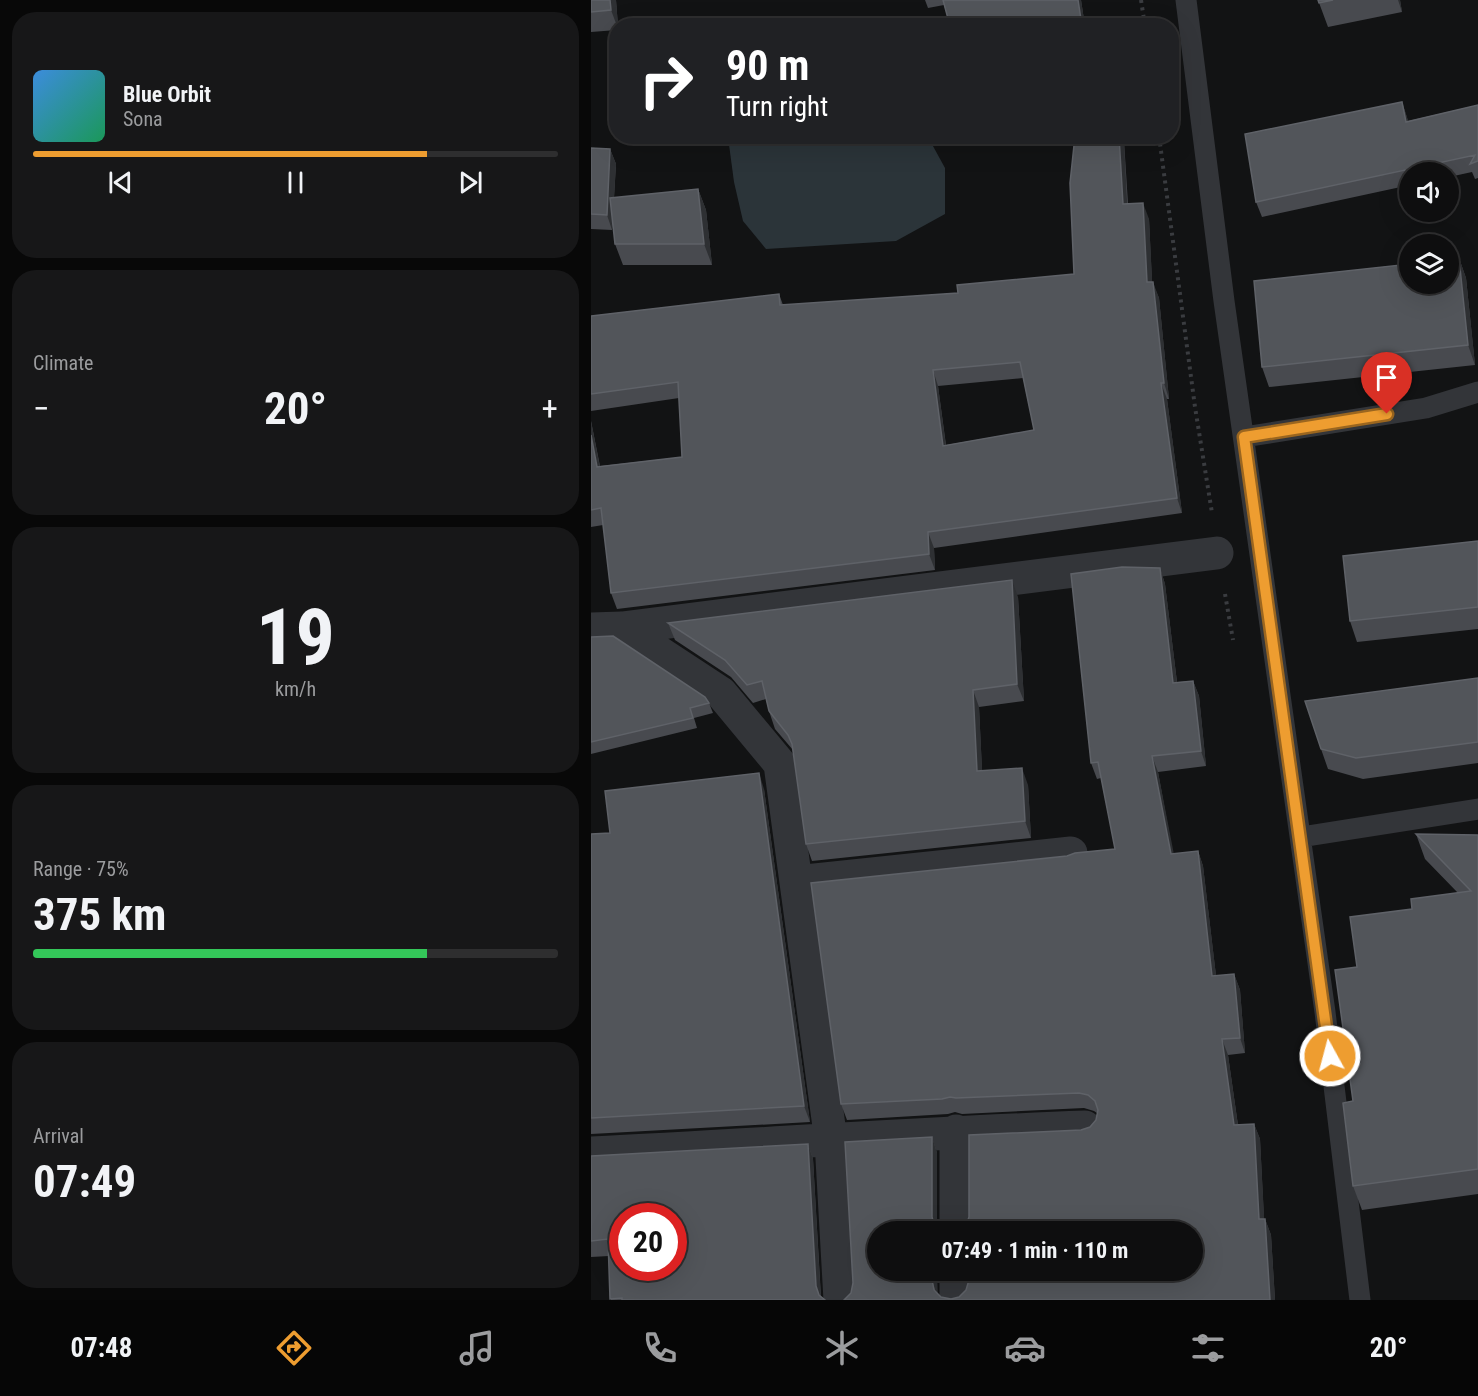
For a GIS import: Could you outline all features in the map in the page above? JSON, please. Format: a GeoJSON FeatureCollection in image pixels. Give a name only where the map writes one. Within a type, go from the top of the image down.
{"type":"FeatureCollection","features":[{"type":"Feature","properties":{"kind":"street"},"geometry":{"type":"LineString","coordinates":[[606,628],[1217,553]]}},
{"type":"Feature","properties":{"kind":"street"},"geometry":{"type":"LineString","coordinates":[[606,628],[721,693],[780,764],[831,1141],[840,1300]]}},
{"type":"Feature","properties":{"kind":"street"},"geometry":{"type":"LineString","coordinates":[[796,882],[1071,853]]}},
{"type":"Feature","properties":{"kind":"street"},"geometry":{"type":"LineString","coordinates":[[591,1153],[831,1141],[956,1131],[1085,1127]]}},
{"type":"Feature","properties":{"kind":"street"},"geometry":{"type":"LineString","coordinates":[[956,1131],[956,1221]]}},
{"type":"Feature","properties":{"kind":"lane"},"geometry":{"type":"LineString","coordinates":[[1186,0],[1222,290],[1301,837],[1361,1300]]}},
{"type":"Feature","properties":{"kind":"lane"},"geometry":{"type":"LineString","coordinates":[[1244,437],[1426,408],[1478,392]]}},
{"type":"Feature","properties":{"kind":"lane"},"geometry":{"type":"LineString","coordinates":[[1301,837],[1478,809]]}},
{"type":"Feature","properties":{"kind":"path"},"geometry":{"type":"LineString","coordinates":[[1141,0],[1144,18]]}},
{"type":"Feature","properties":{"kind":"shaded area"},"geometry":{"type":"Polygon","coordinates":[[[729,144],[932,144],[945,168],[945,214],[896,241],[766,249],[743,221],[734,182],[729,144]]]}},
{"type":"Feature","properties":{"kind":"building"},"geometry":{"type":"Polygon","coordinates":[[[591,0],[610,0],[611,10],[591,12],[591,0]]]}},
{"type":"Feature","properties":{"kind":"building"},"geometry":{"type":"Polygon","coordinates":[[[943,0],[1078,0],[1081,18],[948,18],[943,0]]]}},
{"type":"Feature","properties":{"kind":"building"},"geometry":{"type":"Polygon","coordinates":[[[1402,102],[1406,122],[1478,105],[1478,161],[1470,164],[1475,155],[1442,162],[1399,162],[1399,171],[1256,202],[1245,134],[1402,102]]]}},
{"type":"Feature","properties":{"kind":"building"},"geometry":{"type":"Polygon","coordinates":[[[1074,144],[1119,144],[1123,204],[1143,203],[1147,282],[1153,282],[1164,383],[1161,383],[1177,498],[928,532],[929,554],[611,593],[601,508],[591,510],[591,435],[597,467],[682,457],[678,382],[591,394],[591,316],[779,294],[780,305],[958,293],[957,285],[1074,274],[1070,183],[1074,144]],[[1020,362],[933,370],[943,446],[1034,430],[1020,362]]]}},
{"type":"Feature","properties":{"kind":"building"},"geometry":{"type":"Polygon","coordinates":[[[591,148],[610,149],[607,215],[591,214],[591,148]]]}},
{"type":"Feature","properties":{"kind":"building"},"geometry":{"type":"Polygon","coordinates":[[[698,189],[704,244],[615,244],[610,198],[698,189]]]}},
{"type":"Feature","properties":{"kind":"building"},"geometry":{"type":"Polygon","coordinates":[[[1459,258],[1468,345],[1262,367],[1254,281],[1399,265],[1399,294],[1459,294],[1459,258]]]}},
{"type":"Feature","properties":{"kind":"building"},"geometry":{"type":"Polygon","coordinates":[[[1478,541],[1478,607],[1350,621],[1343,556],[1478,541]]]}},
{"type":"Feature","properties":{"kind":"building"},"geometry":{"type":"Polygon","coordinates":[[[1122,567],[1160,568],[1173,683],[1193,681],[1201,751],[1152,756],[1171,854],[1198,851],[1212,976],[1234,974],[1240,1038],[1222,1039],[1234,1125],[1254,1124],[1259,1219],[1265,1219],[1270,1300],[844,1300],[851,1293],[853,1283],[845,1142],[932,1137],[933,1221],[867,1221],[867,1281],[932,1281],[934,1290],[941,1297],[951,1299],[959,1297],[966,1290],[969,1281],[1203,1281],[1203,1221],[968,1221],[969,1135],[1081,1130],[1090,1127],[1096,1120],[1098,1110],[1095,1101],[1088,1095],[1079,1093],[950,1097],[841,1104],[811,883],[1115,849],[1098,762],[1091,763],[1071,574],[1122,567]]]}},
{"type":"Feature","properties":{"kind":"building"},"geometry":{"type":"Polygon","coordinates":[[[1012,580],[1017,684],[973,690],[977,771],[1022,768],[1025,821],[806,844],[792,744],[788,735],[769,711],[762,681],[747,685],[725,660],[668,623],[1012,580]]]}},
{"type":"Feature","properties":{"kind":"building"},"geometry":{"type":"Polygon","coordinates":[[[613,636],[705,697],[709,703],[690,708],[693,718],[591,742],[591,637],[613,636]]]}},
{"type":"Feature","properties":{"kind":"building"},"geometry":{"type":"Polygon","coordinates":[[[1478,678],[1478,742],[1356,758],[1321,749],[1305,701],[1478,678]]]}},
{"type":"Feature","properties":{"kind":"building"},"geometry":{"type":"Polygon","coordinates":[[[759,773],[804,1106],[591,1118],[591,834],[610,833],[605,791],[759,773]]]}},
{"type":"Feature","properties":{"kind":"building"},"geometry":{"type":"Polygon","coordinates":[[[1416,834],[1478,835],[1478,1169],[1353,1186],[1343,1103],[1353,1101],[1335,970],[1357,967],[1350,917],[1412,909],[1411,899],[1471,891],[1416,834]]]}},
{"type":"Feature","properties":{"kind":"building"},"geometry":{"type":"Polygon","coordinates":[[[808,1144],[816,1286],[819,1295],[825,1300],[610,1299],[609,1281],[687,1281],[687,1203],[609,1203],[609,1269],[608,1239],[591,1241],[591,1156],[808,1144]]]}},
{"type":"Feature","properties":{"kind":"route"},"geometry":{"type":"LineString","coordinates":[[1330,1056],[1244,437],[1387,414]]}}]}
